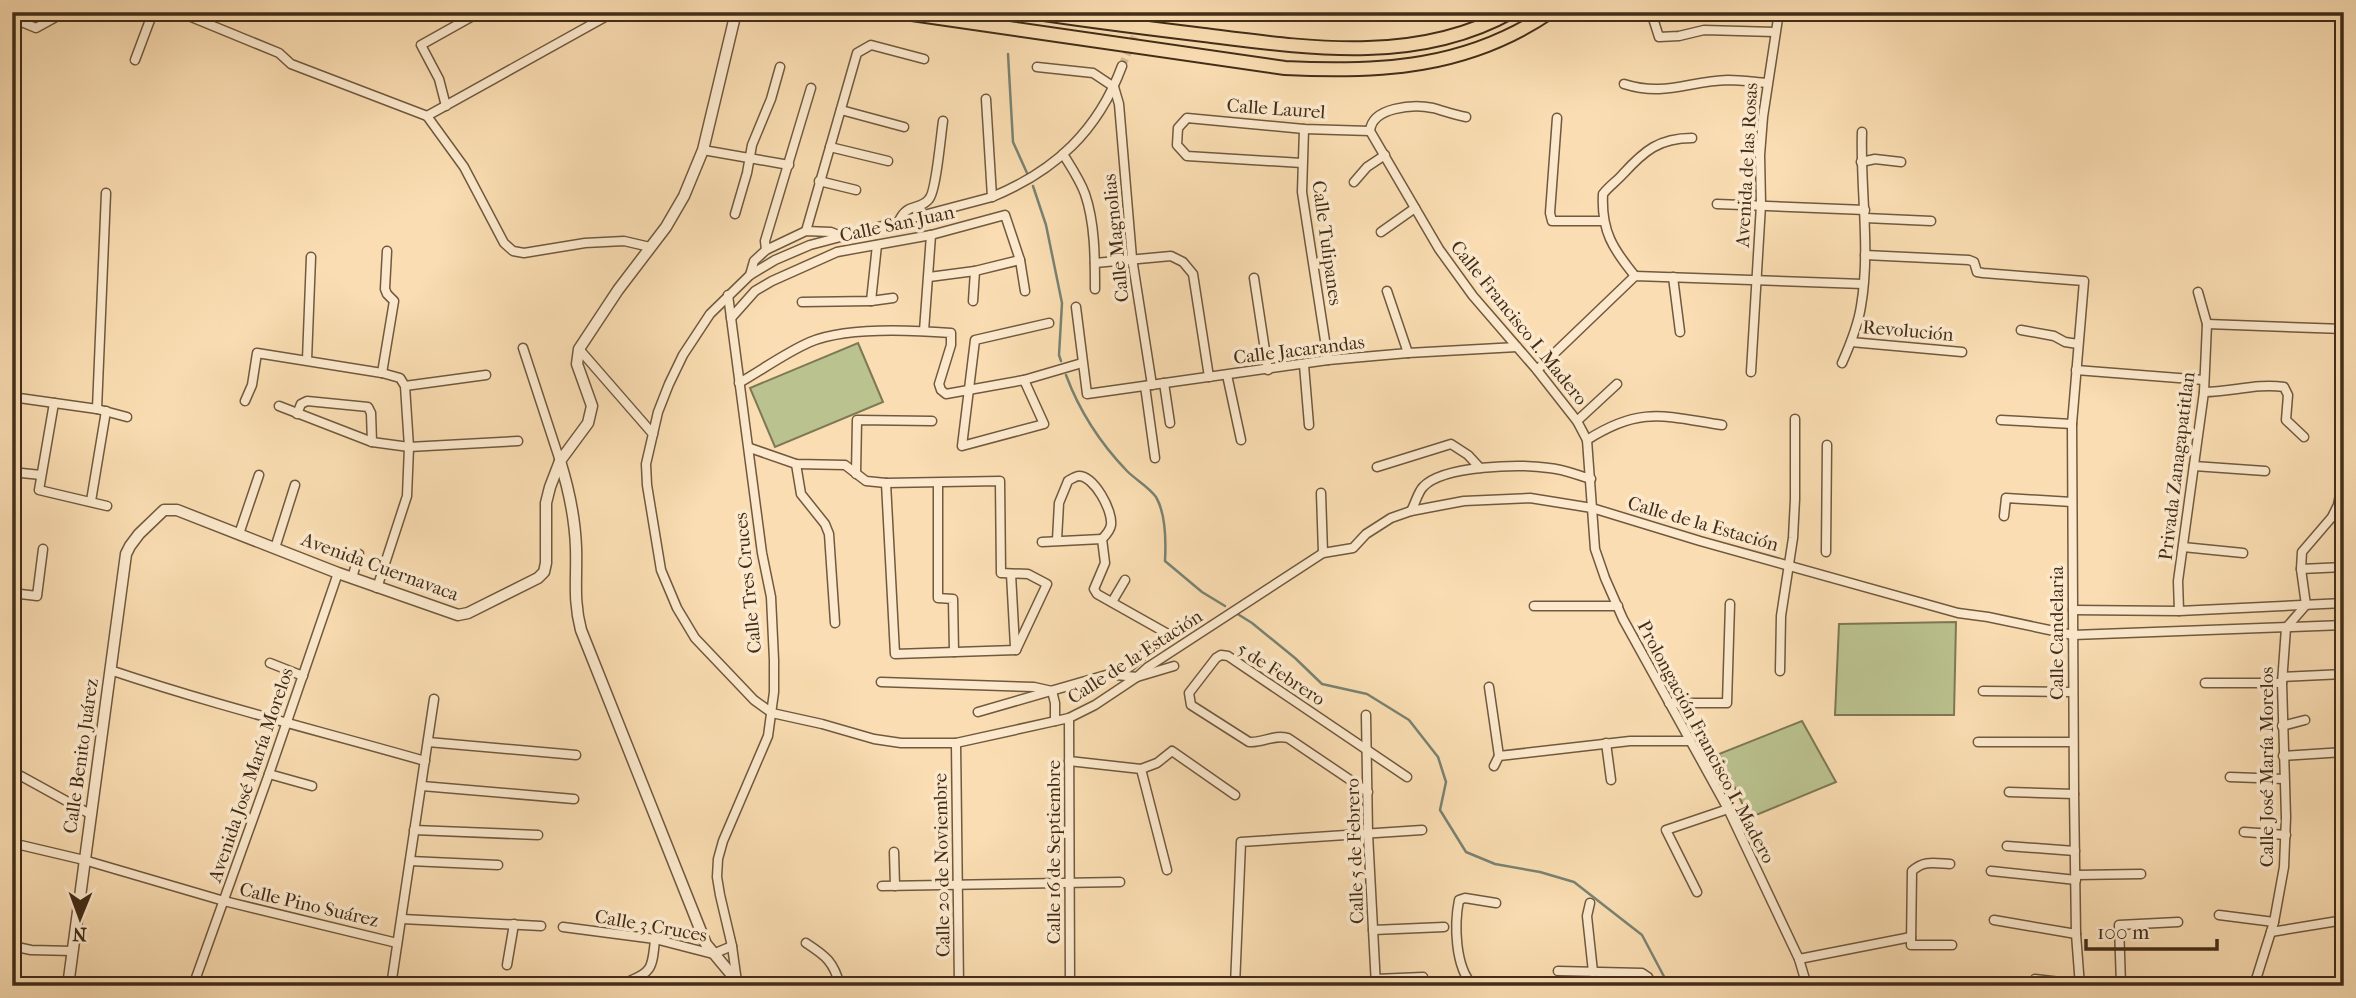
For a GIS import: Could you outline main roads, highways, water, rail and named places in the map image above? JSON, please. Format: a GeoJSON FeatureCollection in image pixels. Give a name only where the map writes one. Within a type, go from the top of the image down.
{"type":"FeatureCollection","features":[{"type":"Feature","properties":{"kind":"highway"},"geometry":{"type":"LineString","coordinates":[[898,12],[1271,66],[1332,70],[1371,70],[1445,58],[1492,43],[1550,12]]}},
{"type":"Feature","properties":{"kind":"highway"},"geometry":{"type":"LineString","coordinates":[[1031,12],[1288,45],[1372,48],[1409,46],[1459,36],[1511,12]]}},
{"type":"Feature","properties":{"kind":"waterway"},"geometry":{"type":"LineString","coordinates":[[1008,54],[1013,142],[1027,173]]}},
{"type":"Feature","properties":{"kind":"waterway"},"geometry":{"type":"LineString","coordinates":[[1033,186],[1046,225],[1062,303],[1059,355],[1061,361]]}},
{"type":"Feature","properties":{"kind":"waterway"},"geometry":{"type":"LineString","coordinates":[[1066,375],[1084,414],[1108,450],[1156,497],[1164,520],[1165,561],[1202,592],[1225,606]]}},
{"type":"Feature","properties":{"kind":"waterway"},"geometry":{"type":"LineString","coordinates":[[1236,613],[1295,658],[1322,684],[1367,694],[1409,720],[1438,757],[1446,782],[1440,810],[1466,852],[1495,864],[1540,872],[1574,882],[1642,935],[1669,986]]}},
{"type":"Feature","properties":{"kind":"tunnel"},"geometry":{"type":"LineString","coordinates":[[1122,66],[1140,24]]}}]}
